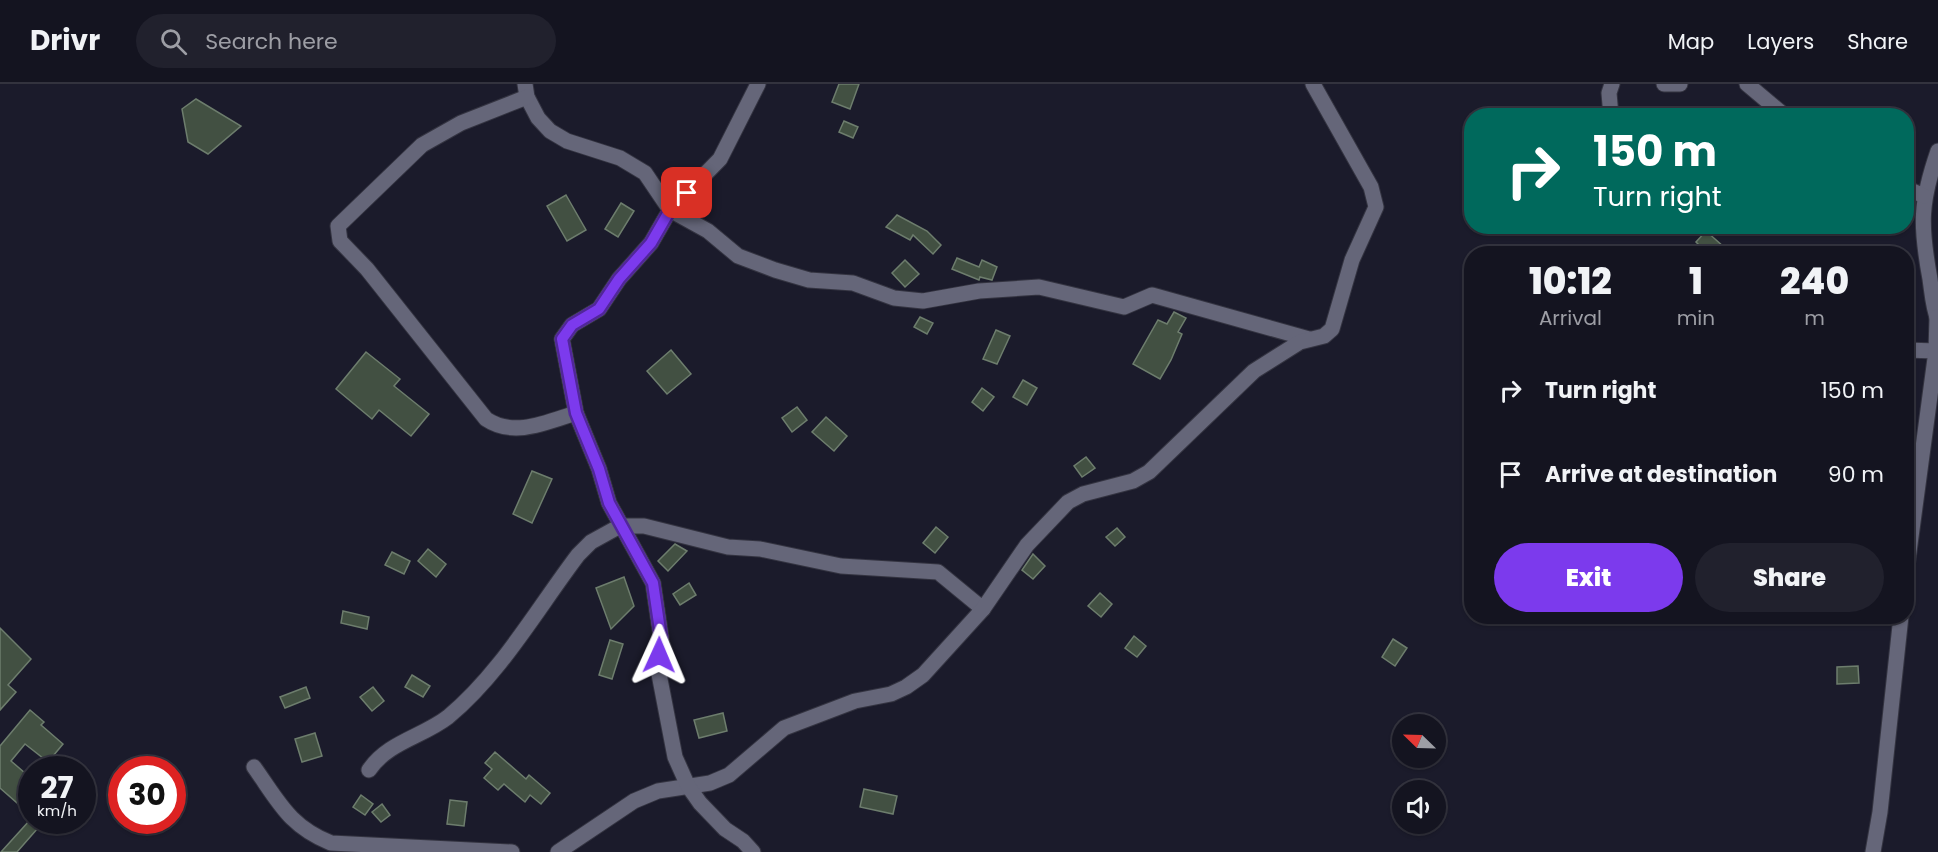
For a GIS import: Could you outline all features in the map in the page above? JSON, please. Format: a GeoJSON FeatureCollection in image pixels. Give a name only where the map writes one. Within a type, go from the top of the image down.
{"type":"FeatureCollection","features":[{"type":"Feature","properties":{"kind":"street"},"geometry":{"type":"LineString","coordinates":[[753,852],[713,819],[688,786],[675,757],[659,674],[661,637],[653,583],[620,526],[576,413],[563,354],[562,339],[566,331],[599,309],[619,279],[651,243],[670,210],[720,159],[758,84]]}},
{"type":"Feature","properties":{"kind":"street"},"geometry":{"type":"LineString","coordinates":[[558,852],[634,801],[658,791],[710,783],[729,775],[784,728],[855,701],[891,694],[906,687],[923,675],[983,609],[1027,544],[1068,502],[1083,494],[1133,481],[1149,472],[1254,371],[1300,342],[1324,336],[1332,329],[1352,261],[1372,216],[1376,200],[1371,187],[1313,84]]}},
{"type":"Feature","properties":{"kind":"street"},"geometry":{"type":"LineString","coordinates":[[1610,108],[1609,93],[1612,84]]}},
{"type":"Feature","properties":{"kind":"street"},"geometry":{"type":"LineString","coordinates":[[1664,84],[1680,84]]}},
{"type":"Feature","properties":{"kind":"street"},"geometry":{"type":"LineString","coordinates":[[1747,84],[1776,108]]}},
{"type":"Feature","properties":{"kind":"street"},"geometry":{"type":"LineString","coordinates":[[576,413],[515,429],[497,427],[486,419],[367,269],[340,241],[337,234],[338,226],[351,212],[422,145],[526,90],[538,118],[550,131],[567,141],[620,158],[645,173],[670,210],[708,231],[738,256],[809,280],[854,283],[894,298],[923,301],[979,291],[1039,287],[1124,307],[1152,295],[1309,339]]}},
{"type":"Feature","properties":{"kind":"street"},"geometry":{"type":"LineString","coordinates":[[1914,515],[1936,351],[1937,319],[1924,247],[1922,209],[1938,150]]}},
{"type":"Feature","properties":{"kind":"street"},"geometry":{"type":"LineString","coordinates":[[1914,192],[1924,196]]}},
{"type":"Feature","properties":{"kind":"street"},"geometry":{"type":"LineString","coordinates":[[1914,350],[1936,351]]}},
{"type":"Feature","properties":{"kind":"street"},"geometry":{"type":"LineString","coordinates":[[369,770],[384,752],[448,717],[496,668],[578,555],[591,542],[620,526],[644,526],[729,547],[760,549],[842,566],[938,572],[983,609]]}},
{"type":"Feature","properties":{"kind":"street"},"geometry":{"type":"LineString","coordinates":[[1873,852],[1880,812],[1900,624]]}},
{"type":"Feature","properties":{"kind":"street"},"geometry":{"type":"LineString","coordinates":[[254,767],[292,821],[308,834],[331,843],[512,852]]}},
{"type":"Feature","properties":{"kind":"building"},"geometry":{"type":"Polygon","coordinates":[[[839,84],[859,84],[850,109],[832,102],[839,84]]]}},
{"type":"Feature","properties":{"kind":"building"},"geometry":{"type":"Polygon","coordinates":[[[196,99],[241,126],[208,154],[188,142],[182,109],[196,99]]]}},
{"type":"Feature","properties":{"kind":"building"},"geometry":{"type":"Polygon","coordinates":[[[844,121],[858,127],[853,138],[839,132],[844,121]]]}},
{"type":"Feature","properties":{"kind":"building"},"geometry":{"type":"Polygon","coordinates":[[[566,195],[586,230],[567,241],[547,206],[566,195]]]}},
{"type":"Feature","properties":{"kind":"building"},"geometry":{"type":"Polygon","coordinates":[[[621,203],[634,211],[618,237],[605,229],[621,203]]]}},
{"type":"Feature","properties":{"kind":"building"},"geometry":{"type":"Polygon","coordinates":[[[897,215],[927,231],[941,245],[933,254],[913,235],[910,240],[886,227],[897,215]]]}},
{"type":"Feature","properties":{"kind":"building"},"geometry":{"type":"Polygon","coordinates":[[[1703,234],[1709,234],[1723,246],[1698,246],[1696,242],[1703,234]]]}},
{"type":"Feature","properties":{"kind":"building"},"geometry":{"type":"Polygon","coordinates":[[[957,258],[979,267],[982,260],[997,267],[992,280],[980,277],[979,280],[952,269],[957,258]]]}},
{"type":"Feature","properties":{"kind":"building"},"geometry":{"type":"Polygon","coordinates":[[[905,260],[919,274],[905,287],[892,273],[905,260]]]}},
{"type":"Feature","properties":{"kind":"building"},"geometry":{"type":"Polygon","coordinates":[[[1174,312],[1186,318],[1178,332],[1182,334],[1171,360],[1160,379],[1133,364],[1158,320],[1167,324],[1174,312]]]}},
{"type":"Feature","properties":{"kind":"building"},"geometry":{"type":"Polygon","coordinates":[[[920,317],[933,323],[927,334],[914,327],[920,317]]]}},
{"type":"Feature","properties":{"kind":"building"},"geometry":{"type":"Polygon","coordinates":[[[996,330],[1010,336],[997,364],[983,359],[996,330]]]}},
{"type":"Feature","properties":{"kind":"building"},"geometry":{"type":"Polygon","coordinates":[[[671,350],[691,374],[667,394],[647,371],[671,350]]]}},
{"type":"Feature","properties":{"kind":"building"},"geometry":{"type":"Polygon","coordinates":[[[366,352],[400,379],[394,386],[429,414],[411,436],[379,410],[372,419],[336,389],[366,352]]]}},
{"type":"Feature","properties":{"kind":"building"},"geometry":{"type":"Polygon","coordinates":[[[1023,380],[1037,388],[1027,405],[1013,397],[1023,380]]]}},
{"type":"Feature","properties":{"kind":"building"},"geometry":{"type":"Polygon","coordinates":[[[982,388],[994,397],[983,411],[972,402],[982,388]]]}},
{"type":"Feature","properties":{"kind":"building"},"geometry":{"type":"Polygon","coordinates":[[[797,407],[807,420],[792,432],[782,418],[797,407]]]}},
{"type":"Feature","properties":{"kind":"building"},"geometry":{"type":"Polygon","coordinates":[[[826,417],[847,436],[834,451],[812,432],[826,417]]]}},
{"type":"Feature","properties":{"kind":"building"},"geometry":{"type":"Polygon","coordinates":[[[1086,457],[1095,468],[1082,477],[1074,466],[1086,457]]]}},
{"type":"Feature","properties":{"kind":"building"},"geometry":{"type":"Polygon","coordinates":[[[532,471],[552,479],[532,523],[513,514],[532,471]]]}},
{"type":"Feature","properties":{"kind":"building"},"geometry":{"type":"Polygon","coordinates":[[[936,527],[948,537],[935,553],[923,543],[936,527]]]}},
{"type":"Feature","properties":{"kind":"building"},"geometry":{"type":"Polygon","coordinates":[[[1117,528],[1125,537],[1115,546],[1106,537],[1117,528]]]}},
{"type":"Feature","properties":{"kind":"building"},"geometry":{"type":"Polygon","coordinates":[[[675,544],[687,551],[668,571],[658,561],[675,544]]]}},
{"type":"Feature","properties":{"kind":"building"},"geometry":{"type":"Polygon","coordinates":[[[428,549],[446,564],[436,577],[418,561],[428,549]]]}},
{"type":"Feature","properties":{"kind":"building"},"geometry":{"type":"Polygon","coordinates":[[[392,552],[410,561],[404,574],[385,565],[392,552]]]}},
{"type":"Feature","properties":{"kind":"building"},"geometry":{"type":"Polygon","coordinates":[[[1033,554],[1045,566],[1033,579],[1022,570],[1033,554]]]}},
{"type":"Feature","properties":{"kind":"building"},"geometry":{"type":"Polygon","coordinates":[[[624,577],[634,606],[611,629],[596,588],[624,577]]]}},
{"type":"Feature","properties":{"kind":"building"},"geometry":{"type":"Polygon","coordinates":[[[689,583],[696,595],[680,605],[673,594],[689,583]]]}},
{"type":"Feature","properties":{"kind":"building"},"geometry":{"type":"Polygon","coordinates":[[[1100,593],[1112,604],[1101,617],[1088,606],[1100,593]]]}},
{"type":"Feature","properties":{"kind":"building"},"geometry":{"type":"Polygon","coordinates":[[[343,611],[369,617],[367,629],[341,623],[343,611]]]}},
{"type":"Feature","properties":{"kind":"building"},"geometry":{"type":"Polygon","coordinates":[[[0,628],[31,659],[8,685],[16,692],[0,710],[0,628]]]}},
{"type":"Feature","properties":{"kind":"building"},"geometry":{"type":"Polygon","coordinates":[[[1134,636],[1146,646],[1137,657],[1125,648],[1134,636]]]}},
{"type":"Feature","properties":{"kind":"building"},"geometry":{"type":"Polygon","coordinates":[[[1393,639],[1407,648],[1395,666],[1382,657],[1393,639]]]}},
{"type":"Feature","properties":{"kind":"building"},"geometry":{"type":"Polygon","coordinates":[[[610,640],[623,644],[612,679],[599,675],[610,640]]]}},
{"type":"Feature","properties":{"kind":"building"},"geometry":{"type":"Polygon","coordinates":[[[1858,666],[1859,683],[1837,684],[1837,667],[1858,666]]]}},
{"type":"Feature","properties":{"kind":"building"},"geometry":{"type":"Polygon","coordinates":[[[412,675],[430,686],[423,697],[405,687],[412,675]]]}},
{"type":"Feature","properties":{"kind":"building"},"geometry":{"type":"Polygon","coordinates":[[[306,687],[310,698],[285,708],[280,697],[306,687]]]}},
{"type":"Feature","properties":{"kind":"building"},"geometry":{"type":"Polygon","coordinates":[[[373,687],[384,701],[372,711],[360,697],[373,687]]]}},
{"type":"Feature","properties":{"kind":"building"},"geometry":{"type":"Polygon","coordinates":[[[30,710],[44,722],[41,725],[63,744],[53,756],[40,756],[25,744],[11,761],[18,767],[18,804],[0,788],[0,746],[30,710]]]}},
{"type":"Feature","properties":{"kind":"building"},"geometry":{"type":"Polygon","coordinates":[[[723,713],[727,731],[699,738],[694,720],[723,713]]]}},
{"type":"Feature","properties":{"kind":"building"},"geometry":{"type":"Polygon","coordinates":[[[315,733],[322,756],[302,762],[295,739],[315,733]]]}},
{"type":"Feature","properties":{"kind":"building"},"geometry":{"type":"Polygon","coordinates":[[[495,752],[526,779],[529,775],[550,793],[541,804],[530,795],[525,802],[504,784],[498,790],[484,778],[492,769],[485,763],[495,752]]]}},
{"type":"Feature","properties":{"kind":"building"},"geometry":{"type":"Polygon","coordinates":[[[864,789],[897,796],[893,814],[860,807],[864,789]]]}},
{"type":"Feature","properties":{"kind":"building"},"geometry":{"type":"Polygon","coordinates":[[[361,795],[373,804],[365,815],[353,807],[361,795]]]}},
{"type":"Feature","properties":{"kind":"building"},"geometry":{"type":"Polygon","coordinates":[[[450,800],[467,802],[464,826],[447,824],[450,800]]]}},
{"type":"Feature","properties":{"kind":"building"},"geometry":{"type":"Polygon","coordinates":[[[382,804],[390,815],[381,822],[372,812],[382,804]]]}},
{"type":"Feature","properties":{"kind":"building"},"geometry":{"type":"Polygon","coordinates":[[[18,833],[33,834],[17,852],[1,852],[18,833]]]}},
{"type":"Feature","properties":{"kind":"route"},"geometry":{"type":"LineString","coordinates":[[659,655],[661,637],[653,583],[609,503],[599,469],[576,413],[573,389],[563,354],[562,339],[572,325],[599,309],[619,279],[651,243],[670,210],[687,193]]}}]}
